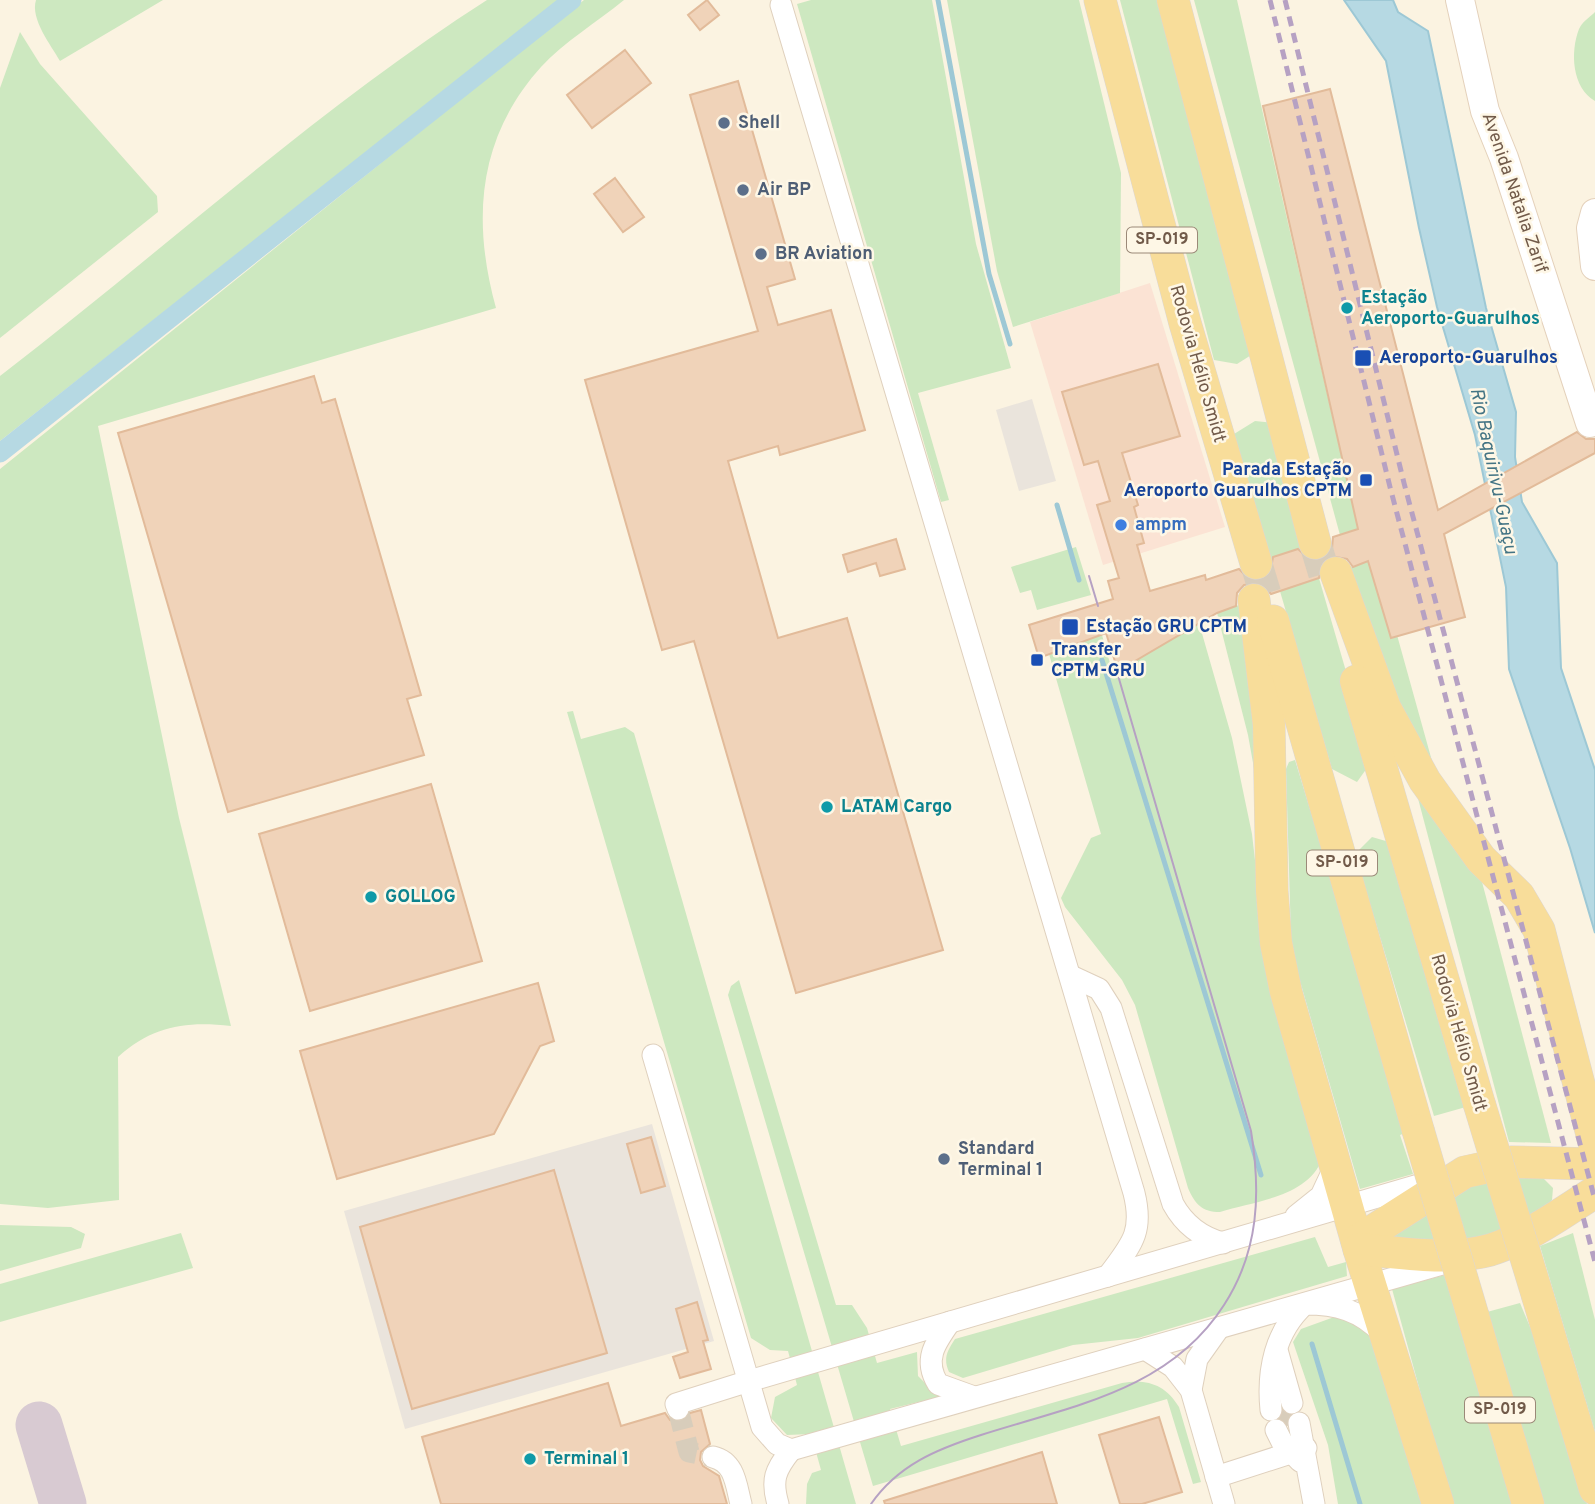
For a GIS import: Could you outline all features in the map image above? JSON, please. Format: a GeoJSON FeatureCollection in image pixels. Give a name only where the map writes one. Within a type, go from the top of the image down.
{"type":"FeatureCollection","features":[{"type":"Feature","properties":{"kind":"main road","name":"Rodovia Hélio Smidt"},"geometry":{"type":"LineString","coordinates":[[1100,0],[1131,124],[1229,478],[1231,518],[1250,565]]}},
{"type":"Feature","properties":{"kind":"main road"},"geometry":{"type":"LineString","coordinates":[[1173,0],[1284,423],[1320,542]]}},
{"type":"Feature","properties":{"kind":"main road","name":"Avenida Natalia Zarif"},"geometry":{"type":"LineString","coordinates":[[1460,0],[1485,111],[1590,423]]}},
{"type":"Feature","properties":{"kind":"main road"},"geometry":{"type":"LineString","coordinates":[[1595,213],[1591,229],[1595,266]]}},
{"type":"Feature","properties":{"kind":"main road","name":"Rodovia Hélio Smidt"},"geometry":{"type":"LineString","coordinates":[[1595,1146],[1539,930],[1519,896],[1481,859],[1425,781],[1385,708],[1330,574],[1479,1103],[1595,1489]]}},
{"type":"Feature","properties":{"kind":"main road","name":"SP-019"},"geometry":{"type":"LineString","coordinates":[[1335,1166],[1297,1037],[1276,943],[1269,725],[1260,598],[1528,1504]]}},
{"type":"Feature","properties":{"kind":"main road"},"geometry":{"type":"LineString","coordinates":[[1358,1245],[1465,1172],[1511,1162],[1595,1164]]}},
{"type":"Feature","properties":{"kind":"main road"},"geometry":{"type":"LineString","coordinates":[[1335,1166],[1438,1504]]}},
{"type":"Feature","properties":{"kind":"main road"},"geometry":{"type":"LineString","coordinates":[[1358,1245],[1442,1254],[1489,1250],[1532,1232],[1595,1192]]}},
{"type":"Feature","properties":{"kind":"street"},"geometry":{"type":"LineString","coordinates":[[781,5],[1138,1209],[1133,1243],[1108,1276]]}},
{"type":"Feature","properties":{"kind":"street"},"geometry":{"type":"LineString","coordinates":[[1071,976],[1100,989],[1111,1008],[1172,1204],[1180,1218],[1202,1234],[1223,1243]]}},
{"type":"Feature","properties":{"kind":"street"},"geometry":{"type":"LineString","coordinates":[[653,1055],[762,1427],[777,1444],[797,1449]]}},
{"type":"Feature","properties":{"kind":"street"},"geometry":{"type":"LineString","coordinates":[[1279,1226],[1304,1212],[1321,1196],[1335,1166]]}},
{"type":"Feature","properties":{"kind":"street"},"geometry":{"type":"LineString","coordinates":[[677,1406],[749,1381],[1465,1172]]}},
{"type":"Feature","properties":{"kind":"street"},"geometry":{"type":"LineString","coordinates":[[778,1504],[772,1483],[778,1467],[797,1449],[1489,1250]]}},
{"type":"Feature","properties":{"kind":"street"},"geometry":{"type":"LineString","coordinates":[[1314,1504],[1309,1470],[1298,1450],[1270,1379],[1276,1348],[1289,1318],[1305,1304],[1329,1304],[1356,1312],[1385,1335]]}},
{"type":"Feature","properties":{"kind":"street"},"geometry":{"type":"LineString","coordinates":[[950,1322],[933,1347],[930,1367],[938,1384],[974,1397]]}},
{"type":"Feature","properties":{"kind":"street"},"geometry":{"type":"LineString","coordinates":[[1191,1390],[1198,1359],[1219,1328]]}},
{"type":"Feature","properties":{"kind":"street"},"geometry":{"type":"LineString","coordinates":[[1145,1349],[1172,1367],[1191,1390],[1224,1504]]}},
{"type":"Feature","properties":{"kind":"street"},"geometry":{"type":"LineString","coordinates":[[1216,1477],[1298,1450]]}},
{"type":"Feature","properties":{"kind":"street"},"geometry":{"type":"LineString","coordinates":[[713,1457],[723,1460],[730,1467],[741,1504]]}},
{"type":"Feature","properties":{"kind":"shaded area"},"geometry":{"type":"Polygon","coordinates":[[[1150,283],[1225,527],[1103,565],[1030,322],[1150,283]]]}},
{"type":"Feature","properties":{"kind":"shaded area"},"geometry":{"type":"Polygon","coordinates":[[[1032,399],[1056,481],[1019,491],[996,410],[1032,399]]]}},
{"type":"Feature","properties":{"kind":"shaded area"},"geometry":{"type":"Polygon","coordinates":[[[652,1124],[714,1341],[405,1429],[344,1211],[652,1124]]]}},
{"type":"Feature","properties":{"kind":"green space"},"geometry":{"type":"Polygon","coordinates":[[[36,0],[163,0],[60,61],[39,23],[36,0]]]}},
{"type":"Feature","properties":{"kind":"green space"},"geometry":{"type":"Polygon","coordinates":[[[487,0],[560,0],[0,441],[0,376],[300,135],[423,43],[487,0]]]}},
{"type":"Feature","properties":{"kind":"green space"},"geometry":{"type":"Polygon","coordinates":[[[584,0],[624,0],[541,67],[520,94],[504,122],[492,152],[483,212],[488,276],[496,308],[98,426],[179,818],[231,1026],[199,1024],[170,1028],[144,1038],[118,1057],[119,1200],[48,1208],[0,1204],[0,469],[584,0]]]}},
{"type":"Feature","properties":{"kind":"green space"},"geometry":{"type":"Polygon","coordinates":[[[811,0],[932,0],[976,244],[1011,368],[918,393],[949,500],[941,502],[797,4],[811,0]]]}},
{"type":"Feature","properties":{"kind":"green space"},"geometry":{"type":"Polygon","coordinates":[[[947,0],[1079,0],[1121,173],[1120,293],[1013,327],[997,271],[947,0]]]}},
{"type":"Feature","properties":{"kind":"green space"},"geometry":{"type":"Polygon","coordinates":[[[1120,0],[1163,0],[1256,352],[1237,364],[1214,360],[1120,0]]]}},
{"type":"Feature","properties":{"kind":"green space"},"geometry":{"type":"Polygon","coordinates":[[[1194,0],[1237,0],[1358,529],[1340,535],[1194,0]]]}},
{"type":"Feature","properties":{"kind":"green space"},"geometry":{"type":"Polygon","coordinates":[[[1595,12],[1595,101],[1587,95],[1577,79],[1574,48],[1579,29],[1595,12]]]}},
{"type":"Feature","properties":{"kind":"green space"},"geometry":{"type":"Polygon","coordinates":[[[20,32],[40,64],[157,196],[158,212],[0,338],[0,88],[20,32]]]}},
{"type":"Feature","properties":{"kind":"green space"},"geometry":{"type":"Polygon","coordinates":[[[1255,421],[1274,423],[1372,761],[1357,782],[1332,769],[1234,434],[1255,421]]]}},
{"type":"Feature","properties":{"kind":"green space"},"geometry":{"type":"Polygon","coordinates":[[[1076,547],[1091,595],[1037,610],[1031,590],[1020,593],[1011,567],[1076,547]]]}},
{"type":"Feature","properties":{"kind":"green space"},"geometry":{"type":"Polygon","coordinates":[[[1368,561],[1391,637],[1397,635],[1432,761],[1394,692],[1349,568],[1368,561]]]}},
{"type":"Feature","properties":{"kind":"green space"},"geometry":{"type":"Polygon","coordinates":[[[1247,602],[1262,813],[1248,735],[1217,613],[1247,602]]]}},
{"type":"Feature","properties":{"kind":"green space"},"geometry":{"type":"Polygon","coordinates":[[[1199,623],[1232,738],[1252,834],[1261,913],[1322,1159],[1315,1172],[1293,1190],[1220,1212],[1204,1209],[1196,1203],[1191,1194],[1135,1005],[1122,980],[1065,907],[1061,898],[1091,838],[1101,834],[1049,654],[1102,635],[1113,674],[1199,623]]]}},
{"type":"Feature","properties":{"kind":"green space"},"geometry":{"type":"Polygon","coordinates":[[[573,711],[581,739],[625,727],[634,733],[856,1504],[806,1504],[807,1484],[812,1473],[821,1470],[811,1434],[787,1435],[771,1418],[775,1397],[797,1385],[788,1351],[770,1350],[751,1338],[567,712],[573,711]]]}},
{"type":"Feature","properties":{"kind":"green space"},"geometry":{"type":"Polygon","coordinates":[[[1295,760],[1408,1132],[1400,1135],[1413,1174],[1360,1189],[1298,974],[1291,937],[1286,769],[1289,762],[1295,760]]]}},
{"type":"Feature","properties":{"kind":"green space"},"geometry":{"type":"Polygon","coordinates":[[[1411,772],[1477,863],[1551,1143],[1509,1142],[1411,772]]]}},
{"type":"Feature","properties":{"kind":"green space"},"geometry":{"type":"Polygon","coordinates":[[[1372,837],[1396,844],[1473,1105],[1434,1116],[1355,854],[1372,837]]]}},
{"type":"Feature","properties":{"kind":"green space"},"geometry":{"type":"Polygon","coordinates":[[[739,980],[836,1305],[852,1305],[867,1328],[877,1363],[917,1352],[918,1376],[939,1397],[890,1409],[901,1446],[1122,1383],[1139,1382],[1161,1388],[1179,1407],[1201,1482],[1193,1484],[1167,1399],[873,1486],[728,995],[731,986],[739,980]]]}},
{"type":"Feature","properties":{"kind":"green space"},"geometry":{"type":"Polygon","coordinates":[[[1540,1175],[1553,1188],[1552,1200],[1546,1208],[1512,1227],[1441,1249],[1385,1237],[1464,1184],[1540,1175]]]}},
{"type":"Feature","properties":{"kind":"green space"},"geometry":{"type":"Polygon","coordinates":[[[0,1225],[71,1227],[85,1234],[81,1248],[0,1271],[0,1225]]]}},
{"type":"Feature","properties":{"kind":"green space"},"geometry":{"type":"Polygon","coordinates":[[[181,1233],[193,1268],[0,1322],[0,1284],[181,1233]]]}},
{"type":"Feature","properties":{"kind":"green space"},"geometry":{"type":"Polygon","coordinates":[[[1573,1233],[1595,1320],[1595,1432],[1540,1246],[1573,1233]]]}},
{"type":"Feature","properties":{"kind":"green space"},"geometry":{"type":"Polygon","coordinates":[[[1315,1237],[1328,1267],[1346,1262],[1347,1276],[1138,1338],[1073,1345],[963,1378],[949,1372],[947,1367],[947,1355],[955,1339],[1315,1237]]]}},
{"type":"Feature","properties":{"kind":"green space"},"geometry":{"type":"Polygon","coordinates":[[[1445,1275],[1514,1504],[1453,1504],[1447,1489],[1392,1289],[1445,1275]]]}},
{"type":"Feature","properties":{"kind":"green space"},"geometry":{"type":"Polygon","coordinates":[[[1520,1303],[1550,1375],[1587,1504],[1543,1504],[1487,1312],[1520,1303]]]}},
{"type":"Feature","properties":{"kind":"green space"},"geometry":{"type":"Polygon","coordinates":[[[1337,1316],[1373,1333],[1433,1504],[1338,1504],[1328,1445],[1293,1342],[1301,1329],[1337,1316]]]}},
{"type":"Feature","properties":{"kind":"water","name":"Rio Baquirivu-Guaçu"},"geometry":{"type":"Polygon","coordinates":[[[1344,0],[1393,0],[1398,12],[1428,31],[1486,308],[1516,412],[1515,457],[1522,502],[1557,563],[1561,668],[1595,770],[1595,933],[1570,848],[1509,669],[1506,587],[1475,435],[1437,307],[1386,61],[1344,0]]]}},
{"type":"Feature","properties":{"kind":"building"},"geometry":{"type":"Polygon","coordinates":[[[707,0],[719,15],[700,30],[688,15],[707,0]]]}},
{"type":"Feature","properties":{"kind":"building"},"geometry":{"type":"Polygon","coordinates":[[[625,50],[651,83],[592,128],[567,95],[625,50]]]}},
{"type":"Feature","properties":{"kind":"building"},"geometry":{"type":"Polygon","coordinates":[[[738,81],[795,279],[767,287],[778,325],[831,310],[865,430],[780,455],[778,446],[728,461],[778,638],[847,618],[943,950],[796,993],[694,641],[662,650],[585,380],[758,331],[690,95],[738,81]]]}},
{"type":"Feature","properties":{"kind":"building"},"geometry":{"type":"Polygon","coordinates":[[[1330,89],[1438,510],[1577,432],[1586,439],[1595,439],[1595,453],[1444,534],[1465,617],[1391,638],[1368,561],[1353,567],[1347,559],[1330,556],[1322,562],[1319,578],[1271,594],[1261,583],[1244,585],[1237,593],[1236,606],[1217,613],[1118,671],[1106,633],[1039,658],[1029,625],[1113,599],[1108,581],[1119,578],[1097,505],[1110,501],[1098,461],[1084,465],[1062,392],[1158,364],[1180,436],[1122,453],[1138,505],[1134,507],[1144,543],[1137,545],[1150,591],[1205,575],[1206,580],[1239,569],[1251,581],[1261,581],[1270,575],[1273,557],[1298,549],[1310,560],[1320,561],[1332,549],[1333,537],[1358,529],[1263,106],[1330,89]]]}},
{"type":"Feature","properties":{"kind":"building"},"geometry":{"type":"Polygon","coordinates":[[[615,178],[644,217],[623,232],[594,194],[615,178]]]}},
{"type":"Feature","properties":{"kind":"building"},"geometry":{"type":"Polygon","coordinates":[[[314,376],[322,403],[335,399],[421,695],[407,699],[424,755],[228,812],[118,433],[314,376]]]}},
{"type":"Feature","properties":{"kind":"building"},"geometry":{"type":"Polygon","coordinates":[[[896,539],[905,569],[880,576],[876,563],[848,572],[843,555],[896,539]]]}},
{"type":"Feature","properties":{"kind":"building","name":"GOLLOG"},"geometry":{"type":"Polygon","coordinates":[[[431,784],[482,961],[310,1011],[259,834],[431,784]]]}},
{"type":"Feature","properties":{"kind":"building"},"geometry":{"type":"Polygon","coordinates":[[[538,983],[554,1041],[540,1046],[494,1134],[337,1179],[300,1051],[538,983]]]}},
{"type":"Feature","properties":{"kind":"building"},"geometry":{"type":"Polygon","coordinates":[[[651,1137],[665,1186],[641,1193],[627,1144],[651,1137]]]}},
{"type":"Feature","properties":{"kind":"building"},"geometry":{"type":"Polygon","coordinates":[[[554,1170],[607,1353],[412,1409],[360,1227],[554,1170]]]}},
{"type":"Feature","properties":{"kind":"building"},"geometry":{"type":"Polygon","coordinates":[[[697,1302],[708,1340],[703,1341],[711,1369],[680,1378],[673,1357],[688,1352],[676,1309],[697,1302]]]}},
{"type":"Feature","properties":{"kind":"building","name":"Terminal 1"},"geometry":{"type":"Polygon","coordinates":[[[608,1383],[621,1426],[665,1413],[670,1420],[682,1421],[690,1413],[701,1410],[710,1444],[701,1452],[700,1460],[703,1466],[719,1476],[727,1504],[441,1504],[422,1437],[608,1383]]]}},
{"type":"Feature","properties":{"kind":"building"},"geometry":{"type":"Polygon","coordinates":[[[1159,1417],[1182,1492],[1142,1504],[1120,1504],[1099,1435],[1159,1417]]]}},
{"type":"Feature","properties":{"kind":"building"},"geometry":{"type":"Polygon","coordinates":[[[1042,1452],[1057,1504],[885,1504],[884,1501],[1042,1452]]]}},
{"type":"Feature","properties":{"kind":"waterway"},"geometry":{"type":"LineString","coordinates":[[0,453],[572,0]]}},
{"type":"Feature","properties":{"kind":"waterway"},"geometry":{"type":"LineString","coordinates":[[938,0],[989,274],[1010,344]]}},
{"type":"Feature","properties":{"kind":"waterway"},"geometry":{"type":"LineString","coordinates":[[1057,505],[1079,580]]}},
{"type":"Feature","properties":{"kind":"waterway"},"geometry":{"type":"LineString","coordinates":[[1102,660],[1261,1175]]}},
{"type":"Feature","properties":{"kind":"waterway"},"geometry":{"type":"LineString","coordinates":[[1312,1344],[1360,1504]]}},
{"type":"Feature","properties":{"kind":"taxiway"},"geometry":{"type":"LineString","coordinates":[[39,1425],[63,1504]]}},
{"type":"Feature","properties":{"kind":"tunnel"},"geometry":{"type":"LineString","coordinates":[[1315,543],[1325,576]]}},
{"type":"Feature","properties":{"kind":"tunnel"},"geometry":{"type":"LineString","coordinates":[[1256,563],[1266,596]]}},
{"type":"Feature","properties":{"kind":"tunnel"},"geometry":{"type":"LineString","coordinates":[[1282,1407],[1287,1426]]}},
{"type":"Feature","properties":{"kind":"tunnel"},"geometry":{"type":"LineString","coordinates":[[678,1409],[689,1452],[713,1457]]}},
{"type":"Feature","properties":{"kind":"tram line"},"geometry":{"type":"LineString","coordinates":[[1089,576],[1098,606]]}},
{"type":"Feature","properties":{"kind":"tram line"},"geometry":{"type":"LineString","coordinates":[[871,1504],[893,1479],[934,1453],[1116,1391],[1175,1358],[1201,1334],[1224,1305],[1236,1285],[1251,1243],[1256,1199],[1251,1131],[1117,672]]}},
{"type":"Feature","properties":{"kind":"railway"},"geometry":{"type":"LineString","coordinates":[[1270,0],[1390,487],[1595,1262]]}},
{"type":"Feature","properties":{"kind":"railway"},"geometry":{"type":"LineString","coordinates":[[1285,0],[1404,483],[1595,1200]]}},
{"type":"Feature","properties":{"kind":"place","name":"Shell"},"geometry":{"type":"Point","coordinates":[724,123]}},
{"type":"Feature","properties":{"kind":"place","name":"Air BP"},"geometry":{"type":"Point","coordinates":[743,190]}},
{"type":"Feature","properties":{"kind":"place","name":"BR Aviation"},"geometry":{"type":"Point","coordinates":[761,254]}},
{"type":"Feature","properties":{"kind":"place","name":"Estação Aeroporto-Guarulhos"},"geometry":{"type":"Point","coordinates":[1347,308]}},
{"type":"Feature","properties":{"kind":"place","name":"Aeroporto-Guarulhos"},"geometry":{"type":"Point","coordinates":[1363,358]}},
{"type":"Feature","properties":{"kind":"place","name":"Parada Estação Aeroporto Guarulhos CPTM"},"geometry":{"type":"Point","coordinates":[1366,480]}},
{"type":"Feature","properties":{"kind":"place","name":"ampm"},"geometry":{"type":"Point","coordinates":[1121,525]}},
{"type":"Feature","properties":{"kind":"place","name":"Estação GRU CPTM"},"geometry":{"type":"Point","coordinates":[1070,627]}},
{"type":"Feature","properties":{"kind":"place","name":"Transfer CPTM-GRU"},"geometry":{"type":"Point","coordinates":[1037,660]}},
{"type":"Feature","properties":{"kind":"place","name":"LATAM Cargo"},"geometry":{"type":"Point","coordinates":[827,807]}},
{"type":"Feature","properties":{"kind":"place","name":"GOLLOG"},"geometry":{"type":"Point","coordinates":[371,897]}},
{"type":"Feature","properties":{"kind":"place","name":"Standard Terminal 1"},"geometry":{"type":"Point","coordinates":[944,1159]}},
{"type":"Feature","properties":{"kind":"place","name":"Terminal 1"},"geometry":{"type":"Point","coordinates":[530,1459]}}]}
